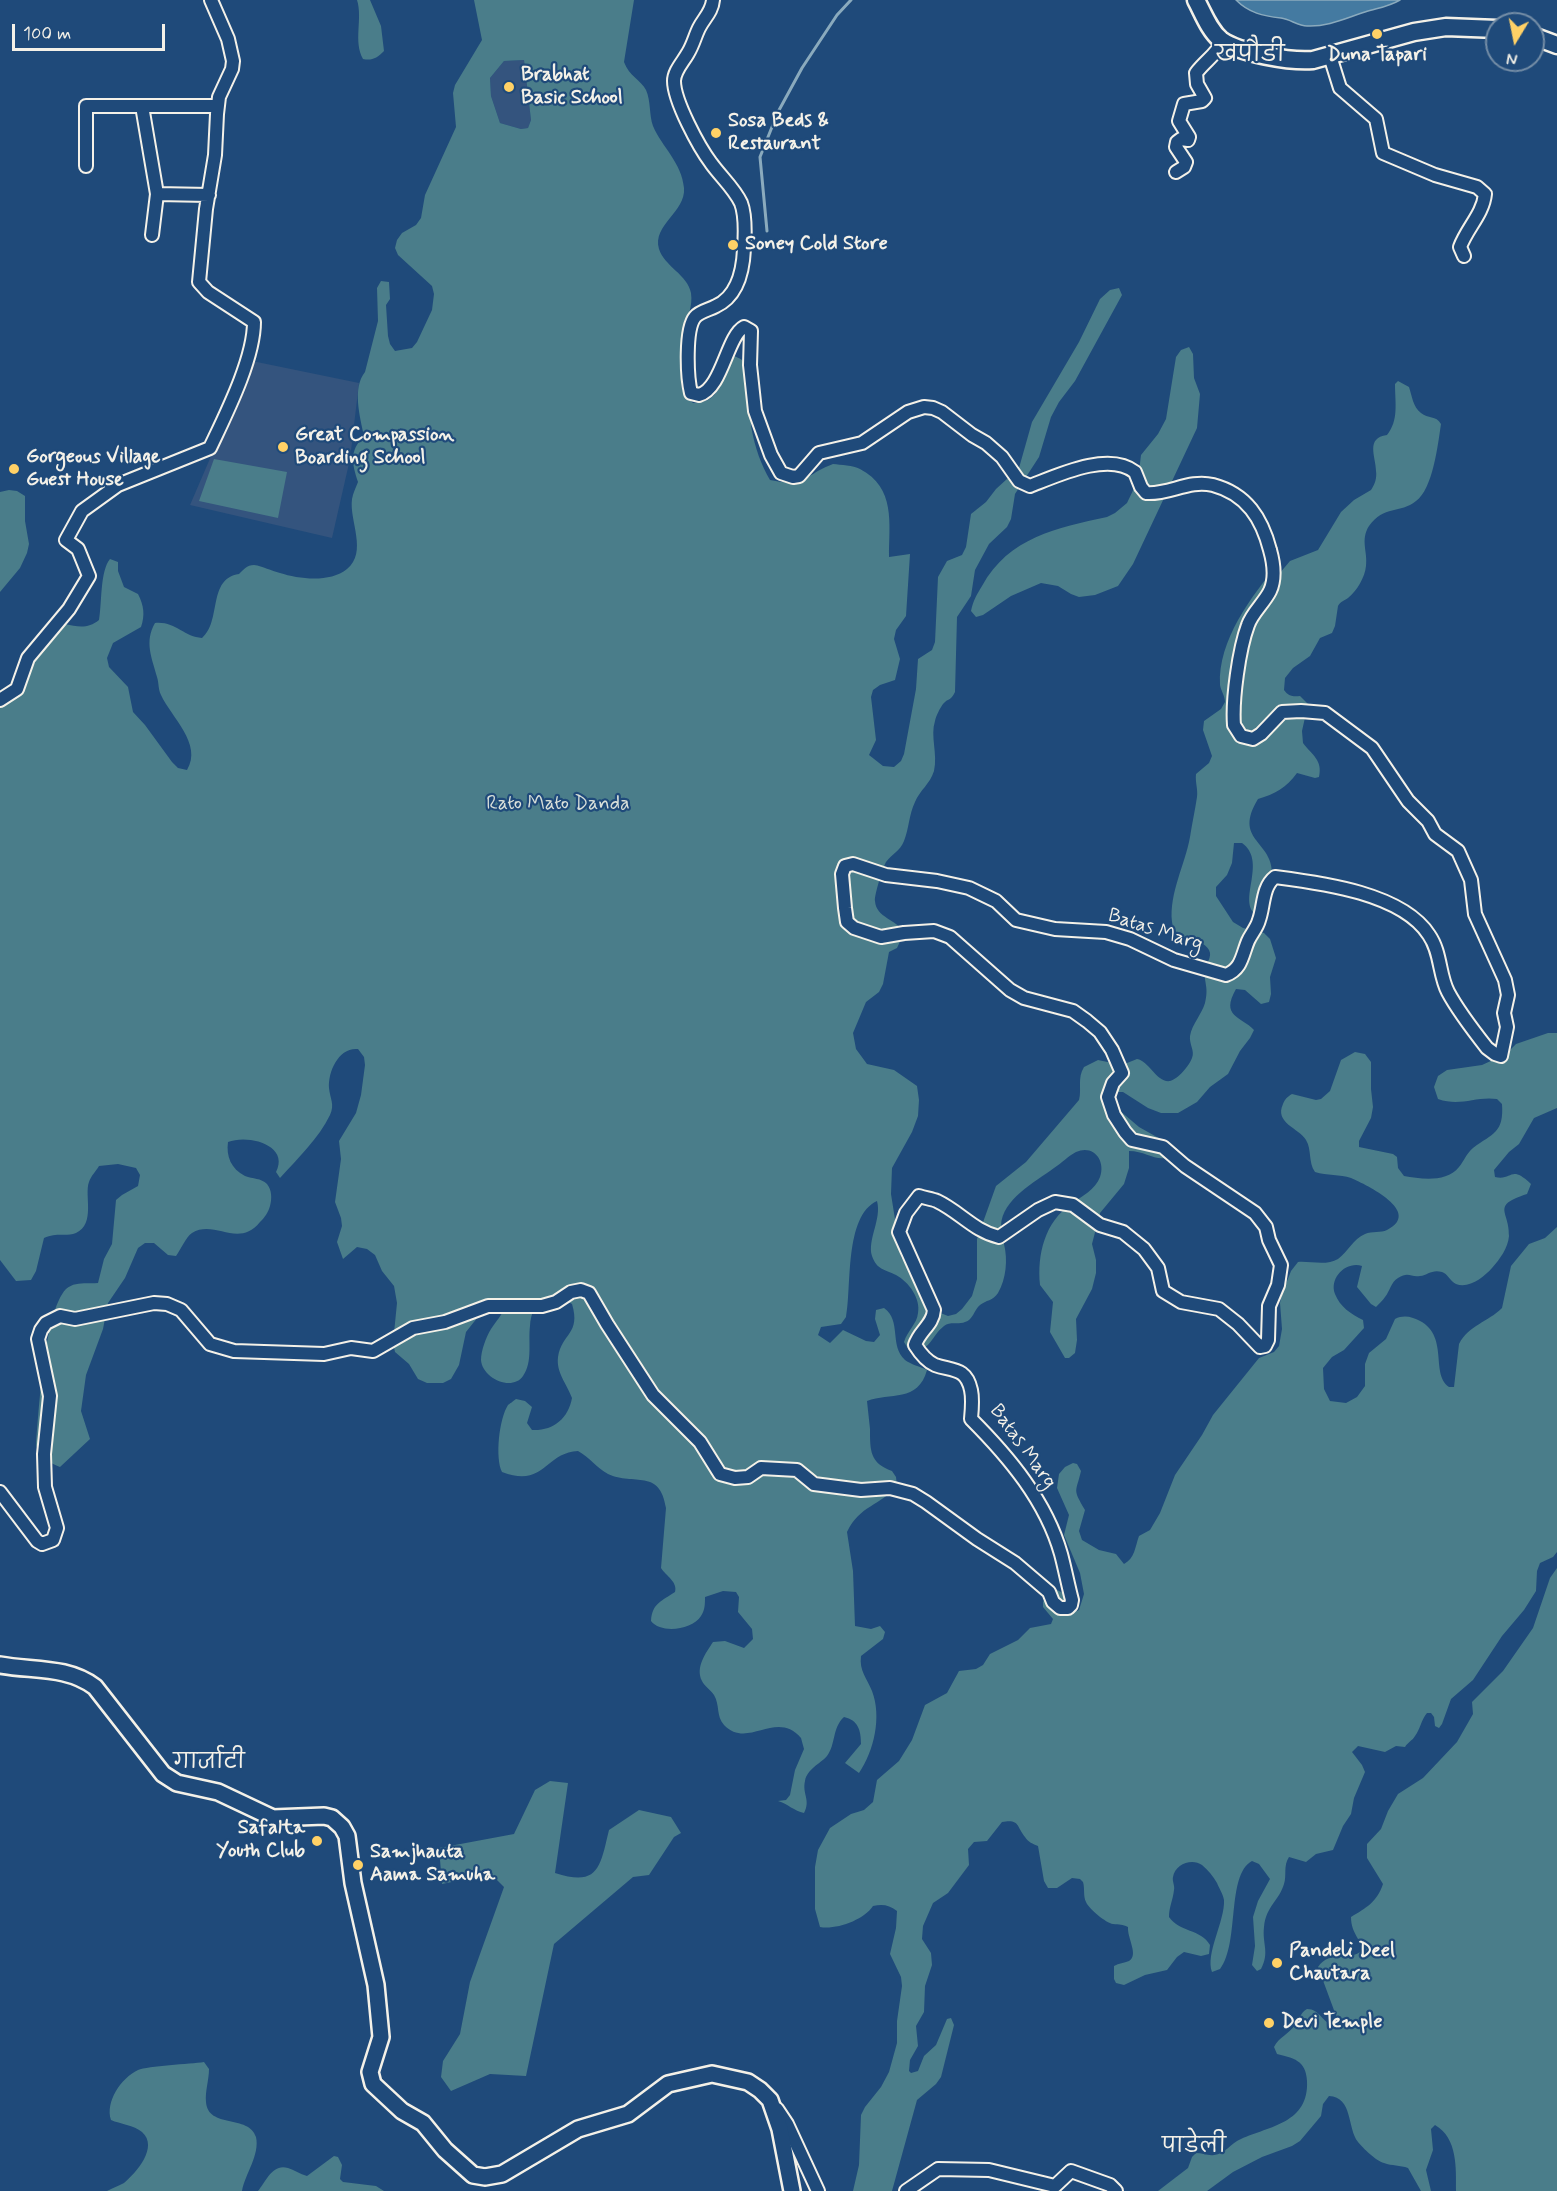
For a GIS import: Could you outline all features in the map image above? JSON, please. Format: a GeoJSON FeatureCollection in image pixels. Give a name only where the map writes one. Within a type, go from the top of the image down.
{"type":"FeatureCollection","features":[{"type":"Feature","properties":{"kind":"main road"},"geometry":{"type":"LineString","coordinates":[[1196,0],[1209,25],[1223,41],[1280,59],[1313,60],[1414,32],[1446,27],[1485,29]]}},
{"type":"Feature","properties":{"kind":"street"},"geometry":{"type":"LineString","coordinates":[[0,700],[17,690],[28,658],[69,609],[89,576],[78,549],[66,540],[82,511],[118,485],[210,448],[245,367],[254,322],[208,292],[199,282],[215,155],[219,97],[232,69],[233,61],[228,39],[211,0]]}},
{"type":"Feature","properties":{"kind":"street","name":"Batas Marg"},"geometry":{"type":"LineString","coordinates":[[0,1492],[37,1541],[42,1544],[53,1540],[57,1528],[45,1487],[44,1454],[50,1396],[38,1339],[40,1330],[46,1323],[60,1316],[75,1319],[128,1307],[153,1303],[166,1304],[181,1310],[210,1344],[234,1351],[324,1354],[351,1348],[373,1351],[413,1328],[445,1322],[488,1306],[542,1306],[556,1302],[571,1292],[581,1290],[589,1293],[652,1395],[700,1442],[720,1474],[735,1478],[748,1477],[761,1468],[797,1470],[814,1484],[861,1490],[890,1488],[912,1494],[1015,1563],[1049,1592],[1053,1602],[1060,1608],[1068,1608],[1072,1600],[1061,1553],[1048,1523],[1039,1503],[1006,1456],[971,1419],[972,1391],[967,1377],[951,1367],[935,1365],[921,1355],[915,1345],[918,1337],[933,1318],[934,1310],[898,1232],[906,1214],[919,1196],[937,1201],[975,1228],[999,1237],[1038,1210],[1055,1202],[1073,1205],[1100,1225],[1123,1232],[1144,1248],[1158,1268],[1163,1291],[1181,1302],[1219,1309],[1238,1324],[1260,1347],[1265,1346],[1269,1340],[1269,1306],[1278,1285],[1281,1265],[1269,1240],[1266,1227],[1255,1213],[1185,1166],[1163,1147],[1132,1140],[1125,1132],[1114,1115],[1108,1097],[1113,1083],[1122,1073],[1112,1050],[1100,1032],[1073,1011],[1024,998],[1010,990],[950,937],[934,932],[904,933],[881,937],[854,928],[847,922],[842,874],[845,866],[853,864],[886,875],[937,881],[969,888],[996,901],[1016,920],[1055,929],[1106,932],[1130,939],[1174,960],[1226,975],[1235,972],[1241,961],[1248,941],[1259,921],[1270,881],[1275,877],[1341,887],[1397,906],[1414,919],[1430,936],[1447,991],[1479,1038],[1495,1054],[1501,1056],[1507,1027],[1504,1013],[1508,995],[1505,980],[1475,914],[1471,880],[1458,851],[1435,834],[1428,821],[1408,801],[1372,747],[1325,713],[1282,712],[1253,739],[1241,736],[1234,725],[1243,641],[1248,623],[1270,591],[1274,572],[1262,524],[1243,500],[1229,491],[1200,483],[1187,484],[1157,493],[1146,493],[1135,472],[1118,464],[1083,467],[1030,486],[1024,484],[1002,457],[986,443],[942,412],[924,407],[908,412],[862,443],[819,453],[799,476],[785,476],[771,455],[755,411],[750,365],[751,331],[744,327],[738,333],[706,392],[699,395],[691,393],[688,354],[691,326],[697,315],[726,301],[735,289],[742,268],[744,249],[742,205],[710,163],[675,92],[674,75],[696,38],[699,27],[712,7],[713,0]]}},
{"type":"Feature","properties":{"kind":"street"},"geometry":{"type":"LineString","coordinates":[[1176,172],[1184,167],[1186,162],[1176,147],[1177,142],[1181,139],[1188,140],[1190,137],[1179,121],[1184,104],[1202,101],[1205,98],[1197,84],[1196,73],[1210,57],[1218,52],[1223,41]]}},
{"type":"Feature","properties":{"kind":"street"},"geometry":{"type":"LineString","coordinates":[[1330,56],[1340,88],[1376,119],[1383,153],[1435,175],[1477,187],[1485,194],[1484,205],[1465,233],[1460,247],[1464,256]]}},
{"type":"Feature","properties":{"kind":"street"},"geometry":{"type":"LineString","coordinates":[[86,166],[86,106],[218,106]]}},
{"type":"Feature","properties":{"kind":"street"},"geometry":{"type":"LineString","coordinates":[[142,106],[157,194],[152,235]]}},
{"type":"Feature","properties":{"kind":"street"},"geometry":{"type":"LineString","coordinates":[[157,194],[209,195]]}},
{"type":"Feature","properties":{"kind":"street"},"geometry":{"type":"LineString","coordinates":[[0,1665],[50,1669],[84,1679],[95,1687],[164,1774],[173,1782],[218,1792],[273,1818],[324,1816],[339,1823],[347,1836],[353,1883],[376,1985],[381,2037],[370,2072],[373,2084],[402,2111],[423,2123],[445,2150],[473,2175],[485,2177],[502,2174],[578,2129],[628,2114],[668,2084],[705,2074],[748,2082],[770,2100],[787,2124],[818,2191]]}},
{"type":"Feature","properties":{"kind":"street"},"geometry":{"type":"LineString","coordinates":[[770,2100],[780,2129],[792,2191]]}},
{"type":"Feature","properties":{"kind":"street"},"geometry":{"type":"LineString","coordinates":[[906,2191],[938,2169],[989,2170],[1055,2186],[1071,2171],[1110,2186],[1116,2191]]}},
{"type":"Feature","properties":{"kind":"shaded area"},"geometry":{"type":"Polygon","coordinates":[[[1236,0],[1400,0],[1337,22],[1307,26],[1257,13],[1236,0]]]}},
{"type":"Feature","properties":{"kind":"shaded area","name":"Brabhat Basic School"},"geometry":{"type":"Polygon","coordinates":[[[524,60],[531,120],[528,128],[521,129],[500,123],[491,96],[490,78],[504,61],[524,60]]]}},
{"type":"Feature","properties":{"kind":"shaded area","name":"Great Compassion Boarding School"},"geometry":{"type":"Polygon","coordinates":[[[252,361],[359,383],[350,459],[332,538],[190,505],[252,361]]]}},
{"type":"Feature","properties":{"kind":"green space"},"geometry":{"type":"Polygon","coordinates":[[[357,0],[370,0],[381,26],[384,51],[372,59],[363,59],[360,52],[357,0]]]}},
{"type":"Feature","properties":{"kind":"green space","name":"Rato Mato Danda"},"geometry":{"type":"Polygon","coordinates":[[[474,0],[634,0],[624,62],[646,90],[653,126],[680,171],[684,188],[680,204],[664,225],[658,240],[662,255],[685,281],[691,293],[683,350],[681,384],[683,391],[693,403],[711,398],[718,390],[733,356],[741,360],[747,373],[753,437],[770,480],[799,481],[833,464],[860,469],[872,477],[885,496],[889,519],[889,557],[910,554],[906,616],[896,630],[894,639],[900,659],[895,680],[880,685],[873,690],[871,697],[876,740],[869,755],[883,766],[894,767],[901,761],[904,754],[916,689],[918,659],[932,650],[935,642],[938,577],[947,561],[962,555],[966,547],[971,514],[1019,468],[1032,422],[1079,342],[1100,299],[1110,290],[1119,288],[1122,295],[1075,381],[1051,417],[1039,457],[1015,494],[1011,519],[1007,527],[989,544],[975,570],[971,596],[957,617],[955,692],[945,702],[936,717],[934,771],[911,811],[902,844],[886,862],[876,894],[876,907],[883,915],[897,924],[904,933],[897,948],[889,952],[883,984],[879,992],[866,1002],[853,1033],[856,1049],[867,1064],[894,1070],[917,1086],[918,1116],[892,1168],[891,1194],[901,1257],[938,1312],[948,1316],[956,1314],[972,1296],[977,1279],[977,1239],[996,1186],[1026,1162],[1079,1100],[1084,1067],[1098,1060],[1122,1065],[1137,1059],[1161,1079],[1170,1081],[1180,1075],[1191,1061],[1193,1053],[1190,1036],[1205,1003],[1207,993],[1205,972],[1210,953],[1205,945],[1182,937],[1174,929],[1173,900],[1188,848],[1197,794],[1196,774],[1209,763],[1212,756],[1203,730],[1204,721],[1221,709],[1225,702],[1220,685],[1221,668],[1230,636],[1257,590],[1278,564],[1279,574],[1290,561],[1318,550],[1341,512],[1354,500],[1371,490],[1376,476],[1374,444],[1380,437],[1387,435],[1391,429],[1396,411],[1395,384],[1398,381],[1409,387],[1418,411],[1437,419],[1441,424],[1434,466],[1427,487],[1416,501],[1380,515],[1369,526],[1365,536],[1366,566],[1360,583],[1338,606],[1332,633],[1320,638],[1310,656],[1293,668],[1285,678],[1284,690],[1291,696],[1300,696],[1308,704],[1302,731],[1303,743],[1316,758],[1320,771],[1319,777],[1315,778],[1297,773],[1280,790],[1258,799],[1251,813],[1251,832],[1266,853],[1272,872],[1270,888],[1258,913],[1254,913],[1250,906],[1252,859],[1242,843],[1234,843],[1232,863],[1227,875],[1216,887],[1216,896],[1233,922],[1243,928],[1264,933],[1270,939],[1276,958],[1270,977],[1269,1002],[1261,1004],[1245,990],[1236,989],[1230,1005],[1231,1011],[1254,1030],[1228,1074],[1210,1087],[1197,1102],[1178,1113],[1161,1113],[1148,1108],[1123,1092],[1115,1092],[1112,1104],[1139,1127],[1164,1141],[1169,1157],[1160,1158],[1129,1151],[1129,1168],[1124,1184],[1100,1213],[1092,1244],[1096,1273],[1092,1289],[1076,1319],[1075,1353],[1065,1358],[1050,1332],[1053,1302],[1040,1285],[1039,1273],[1042,1250],[1049,1229],[1062,1211],[1092,1189],[1100,1177],[1100,1160],[1093,1152],[1082,1150],[1076,1152],[1013,1199],[1003,1216],[1001,1226],[1006,1263],[1003,1282],[998,1293],[994,1298],[980,1305],[968,1321],[944,1326],[927,1346],[917,1350],[909,1350],[904,1342],[916,1321],[918,1302],[916,1297],[901,1278],[879,1267],[872,1256],[871,1243],[878,1215],[877,1201],[866,1209],[859,1221],[851,1254],[846,1317],[841,1324],[821,1327],[818,1335],[830,1343],[843,1330],[866,1341],[874,1342],[880,1335],[875,1319],[876,1310],[884,1308],[893,1320],[900,1354],[905,1360],[927,1370],[917,1388],[910,1392],[867,1401],[871,1450],[879,1464],[892,1471],[896,1477],[897,1486],[891,1493],[858,1516],[847,1532],[853,1571],[855,1626],[871,1629],[880,1626],[885,1632],[883,1639],[861,1656],[862,1670],[875,1701],[875,1733],[869,1755],[859,1773],[845,1763],[861,1744],[859,1730],[856,1723],[849,1718],[844,1717],[840,1721],[827,1756],[806,1777],[804,1786],[807,1804],[804,1813],[778,1801],[786,1800],[790,1795],[795,1770],[804,1749],[801,1738],[791,1730],[782,1727],[743,1734],[733,1732],[722,1722],[716,1699],[700,1676],[702,1660],[713,1642],[725,1641],[744,1648],[753,1639],[752,1629],[738,1612],[739,1597],[736,1592],[723,1591],[705,1597],[701,1616],[691,1625],[669,1629],[662,1628],[651,1621],[656,1606],[675,1592],[675,1585],[661,1568],[666,1508],[658,1488],[652,1483],[608,1474],[578,1451],[558,1457],[536,1473],[527,1476],[502,1472],[499,1439],[502,1419],[508,1405],[516,1399],[525,1401],[532,1407],[527,1423],[532,1430],[540,1430],[553,1426],[563,1418],[570,1405],[572,1398],[560,1373],[558,1357],[563,1343],[573,1328],[572,1304],[562,1298],[534,1308],[530,1324],[528,1365],[523,1376],[512,1383],[498,1381],[492,1377],[486,1372],[481,1360],[487,1336],[505,1306],[501,1299],[493,1298],[466,1332],[459,1365],[451,1379],[443,1383],[427,1383],[418,1379],[409,1364],[395,1352],[393,1343],[397,1303],[394,1286],[382,1271],[375,1255],[367,1249],[357,1247],[343,1259],[337,1242],[342,1226],[335,1202],[341,1159],[339,1141],[356,1113],[361,1095],[365,1065],[364,1057],[358,1049],[345,1052],[336,1061],[329,1081],[332,1105],[330,1115],[314,1140],[280,1178],[276,1172],[279,1163],[277,1155],[265,1144],[246,1140],[228,1142],[229,1157],[236,1170],[245,1176],[265,1182],[271,1192],[271,1203],[267,1213],[252,1230],[235,1234],[209,1229],[192,1233],[176,1256],[168,1255],[154,1243],[145,1243],[138,1248],[125,1278],[108,1303],[103,1329],[86,1375],[81,1411],[90,1439],[60,1467],[42,1457],[36,1445],[44,1363],[52,1318],[66,1289],[77,1284],[98,1283],[104,1259],[112,1244],[116,1200],[138,1186],[140,1175],[136,1168],[118,1164],[99,1166],[89,1182],[86,1223],[76,1233],[44,1238],[36,1271],[31,1280],[16,1281],[0,1260],[0,701],[12,688],[32,657],[60,628],[65,624],[87,626],[99,620],[104,571],[110,559],[118,562],[118,571],[124,587],[138,594],[143,614],[141,627],[113,643],[107,658],[109,667],[128,687],[133,712],[172,762],[178,768],[187,770],[191,760],[191,750],[184,731],[161,695],[151,657],[149,643],[155,623],[168,624],[202,638],[212,622],[223,584],[229,577],[239,574],[247,567],[252,565],[288,575],[323,578],[340,573],[353,562],[357,545],[352,499],[358,482],[353,457],[356,447],[364,436],[358,394],[378,321],[377,288],[381,281],[389,282],[390,299],[386,305],[390,344],[395,351],[412,348],[432,310],[434,294],[432,286],[398,255],[395,248],[402,233],[416,225],[421,218],[425,195],[456,127],[453,93],[455,85],[482,40],[474,0]],[[524,60],[504,61],[490,78],[491,96],[500,123],[521,129],[528,128],[531,120],[524,60]]]}},
{"type":"Feature","properties":{"kind":"green space"},"geometry":{"type":"Polygon","coordinates":[[[1189,347],[1193,354],[1194,378],[1200,394],[1197,428],[1133,564],[1118,586],[1095,595],[1079,597],[1058,586],[1041,583],[1011,596],[983,615],[976,617],[971,611],[975,598],[993,569],[1006,556],[1036,537],[1107,517],[1127,503],[1138,480],[1141,455],[1158,434],[1166,419],[1176,357],[1181,350],[1189,347]]]}},
{"type":"Feature","properties":{"kind":"green space"},"geometry":{"type":"Polygon","coordinates":[[[214,459],[287,472],[278,518],[199,501],[214,459]]]}},
{"type":"Feature","properties":{"kind":"green space"},"geometry":{"type":"Polygon","coordinates":[[[17,491],[25,496],[25,521],[29,544],[20,568],[0,592],[0,492],[17,491]]]}},
{"type":"Feature","properties":{"kind":"green space"},"geometry":{"type":"Polygon","coordinates":[[[1548,1033],[1557,1033],[1557,1108],[1534,1118],[1519,1144],[1494,1170],[1495,1177],[1501,1178],[1515,1174],[1531,1184],[1527,1194],[1505,1206],[1509,1236],[1501,1257],[1485,1275],[1466,1285],[1456,1284],[1439,1271],[1420,1276],[1402,1276],[1394,1282],[1387,1295],[1376,1307],[1357,1287],[1362,1266],[1345,1268],[1334,1282],[1335,1294],[1346,1310],[1363,1320],[1364,1328],[1323,1368],[1324,1389],[1330,1401],[1346,1403],[1357,1397],[1365,1386],[1365,1364],[1369,1353],[1386,1339],[1395,1319],[1408,1317],[1425,1324],[1432,1332],[1443,1381],[1449,1387],[1454,1387],[1459,1344],[1468,1332],[1502,1308],[1511,1266],[1529,1244],[1545,1238],[1557,1227],[1557,1552],[1553,1557],[1540,1563],[1537,1571],[1536,1591],[1473,1680],[1451,1699],[1439,1728],[1435,1726],[1431,1713],[1427,1713],[1417,1734],[1405,1747],[1396,1746],[1385,1752],[1358,1746],[1352,1752],[1365,1772],[1354,1798],[1351,1814],[1333,1850],[1316,1854],[1306,1862],[1289,1857],[1282,1890],[1265,1920],[1265,1958],[1261,1969],[1257,1971],[1252,1965],[1255,1946],[1253,1917],[1258,1901],[1270,1879],[1259,1864],[1252,1861],[1244,1869],[1239,1880],[1230,1943],[1220,1969],[1212,1972],[1211,1956],[1222,1918],[1224,1900],[1217,1883],[1206,1869],[1198,1863],[1189,1862],[1174,1872],[1169,1917],[1173,1922],[1206,1940],[1210,1945],[1209,1954],[1201,1956],[1184,1952],[1167,1970],[1145,1975],[1124,1985],[1116,1983],[1114,1966],[1132,1958],[1133,1951],[1128,1927],[1110,1923],[1094,1912],[1086,1902],[1083,1882],[1080,1879],[1072,1878],[1057,1888],[1048,1888],[1044,1881],[1038,1846],[1028,1840],[1015,1823],[1002,1822],[987,1841],[974,1842],[968,1849],[969,1865],[948,1893],[933,1903],[923,1926],[922,1939],[931,1953],[932,1965],[925,1986],[924,2012],[916,2026],[918,2046],[910,2060],[909,2071],[911,2073],[918,2071],[924,2056],[936,2045],[947,2019],[951,2018],[954,2025],[941,2077],[917,2100],[892,2191],[853,2191],[859,2165],[861,2115],[889,2072],[897,2043],[897,2021],[902,1986],[901,1977],[890,1954],[897,1911],[891,1907],[873,1906],[863,1916],[849,1923],[827,1928],[820,1927],[815,1909],[815,1867],[818,1850],[830,1828],[851,1814],[864,1810],[873,1802],[877,1780],[899,1761],[912,1740],[925,1705],[947,1693],[959,1671],[976,1669],[983,1665],[990,1654],[1018,1640],[1030,1628],[1051,1624],[1053,1619],[1043,1607],[1043,1602],[1049,1592],[1057,1590],[1065,1594],[1068,1609],[1072,1613],[1079,1610],[1084,1594],[1080,1573],[1064,1535],[1069,1515],[1057,1488],[1059,1474],[1065,1467],[1073,1463],[1077,1464],[1081,1471],[1076,1490],[1085,1510],[1079,1531],[1082,1540],[1099,1550],[1116,1554],[1124,1564],[1128,1562],[1133,1555],[1139,1536],[1150,1530],[1160,1513],[1175,1475],[1213,1415],[1259,1358],[1274,1352],[1279,1346],[1282,1329],[1280,1303],[1282,1294],[1291,1271],[1298,1262],[1334,1261],[1361,1236],[1385,1231],[1396,1223],[1399,1215],[1396,1207],[1379,1193],[1351,1178],[1315,1172],[1306,1140],[1284,1121],[1282,1116],[1281,1111],[1286,1098],[1292,1094],[1316,1100],[1321,1099],[1330,1091],[1341,1060],[1355,1052],[1365,1054],[1371,1062],[1373,1107],[1371,1118],[1359,1141],[1359,1147],[1393,1154],[1397,1157],[1398,1168],[1404,1176],[1425,1179],[1440,1178],[1454,1172],[1471,1150],[1496,1131],[1501,1121],[1502,1104],[1497,1099],[1489,1098],[1461,1102],[1438,1099],[1434,1087],[1438,1076],[1447,1070],[1482,1065],[1506,1054],[1516,1044],[1548,1033]]]}},
{"type":"Feature","properties":{"kind":"green space"},"geometry":{"type":"Polygon","coordinates":[[[1557,1568],[1557,2191],[1456,2191],[1452,2146],[1443,2131],[1435,2125],[1431,2129],[1433,2150],[1426,2170],[1431,2191],[1421,2191],[1408,2168],[1381,2162],[1363,2148],[1355,2136],[1346,2107],[1337,2098],[1329,2096],[1323,2104],[1321,2116],[1300,2141],[1292,2146],[1262,2157],[1233,2172],[1207,2191],[1158,2191],[1188,2168],[1196,2153],[1212,2155],[1221,2153],[1241,2139],[1286,2121],[1302,2106],[1307,2081],[1304,2068],[1298,2061],[1277,2054],[1274,2047],[1293,2028],[1301,2014],[1307,2009],[1315,2011],[1330,2024],[1334,2025],[1338,2021],[1318,1967],[1328,1959],[1352,1956],[1362,1950],[1351,1917],[1374,1900],[1383,1884],[1367,1858],[1367,1844],[1381,1829],[1398,1794],[1423,1778],[1457,1742],[1473,1714],[1472,1702],[1503,1671],[1533,1628],[1550,1578],[1557,1568]]]}},
{"type":"Feature","properties":{"kind":"green space"},"geometry":{"type":"Polygon","coordinates":[[[550,1781],[568,1783],[555,1873],[581,1877],[595,1871],[600,1864],[609,1830],[639,1810],[671,1817],[681,1833],[674,1837],[649,1875],[633,1877],[554,1944],[526,2076],[490,2074],[451,2091],[441,2077],[443,2061],[460,2034],[470,1982],[504,1887],[491,1874],[442,1884],[439,1848],[514,1834],[535,1790],[550,1781]]]}},
{"type":"Feature","properties":{"kind":"green space"},"geometry":{"type":"Polygon","coordinates":[[[204,2062],[209,2069],[206,2098],[208,2110],[221,2119],[246,2126],[256,2137],[256,2151],[242,2191],[107,2191],[124,2183],[134,2173],[144,2159],[148,2145],[147,2138],[142,2132],[111,2120],[112,2098],[120,2085],[138,2070],[204,2062]]]}},
{"type":"Feature","properties":{"kind":"green space"},"geometry":{"type":"Polygon","coordinates":[[[334,2156],[338,2157],[342,2165],[340,2179],[343,2182],[376,2186],[384,2191],[258,2191],[270,2174],[278,2168],[288,2168],[307,2176],[334,2156]]]}},
{"type":"Feature","properties":{"kind":"waterway"},"geometry":{"type":"LineString","coordinates":[[767,231],[760,157],[778,112],[802,68],[837,15],[851,0]]}},
{"type":"Feature","properties":{"kind":"place","name":"Duna Tapari"},"geometry":{"type":"Point","coordinates":[1377,34]}},
{"type":"Feature","properties":{"kind":"place","name":"Brabhat Basic School"},"geometry":{"type":"Point","coordinates":[509,87]}},
{"type":"Feature","properties":{"kind":"place","name":"Sosa Beds & Restaurant"},"geometry":{"type":"Point","coordinates":[716,133]}},
{"type":"Feature","properties":{"kind":"place","name":"Soney Cold Store"},"geometry":{"type":"Point","coordinates":[733,245]}},
{"type":"Feature","properties":{"kind":"place","name":"Great Compassion Boarding School"},"geometry":{"type":"Point","coordinates":[283,447]}},
{"type":"Feature","properties":{"kind":"place","name":"Gorgeous Village Guest House"},"geometry":{"type":"Point","coordinates":[14,469]}},
{"type":"Feature","properties":{"kind":"place","name":"Safalta Youth Club"},"geometry":{"type":"Point","coordinates":[317,1841]}},
{"type":"Feature","properties":{"kind":"place","name":"Samjhauta Aama Samuha"},"geometry":{"type":"Point","coordinates":[358,1865]}},
{"type":"Feature","properties":{"kind":"place","name":"Pandeli Deel Chautara"},"geometry":{"type":"Point","coordinates":[1277,1963]}},
{"type":"Feature","properties":{"kind":"place","name":"Devi Temple"},"geometry":{"type":"Point","coordinates":[1269,2023]}},
{"type":"Feature","properties":{"kind":"district","name":"खपौडी"},"geometry":{"type":"Point","coordinates":[1250,56]}},
{"type":"Feature","properties":{"kind":"district","name":"गार्जाटी"},"geometry":{"type":"Point","coordinates":[209,1764]}},
{"type":"Feature","properties":{"kind":"district","name":"पाडेली"},"geometry":{"type":"Point","coordinates":[1194,2148]}}]}
